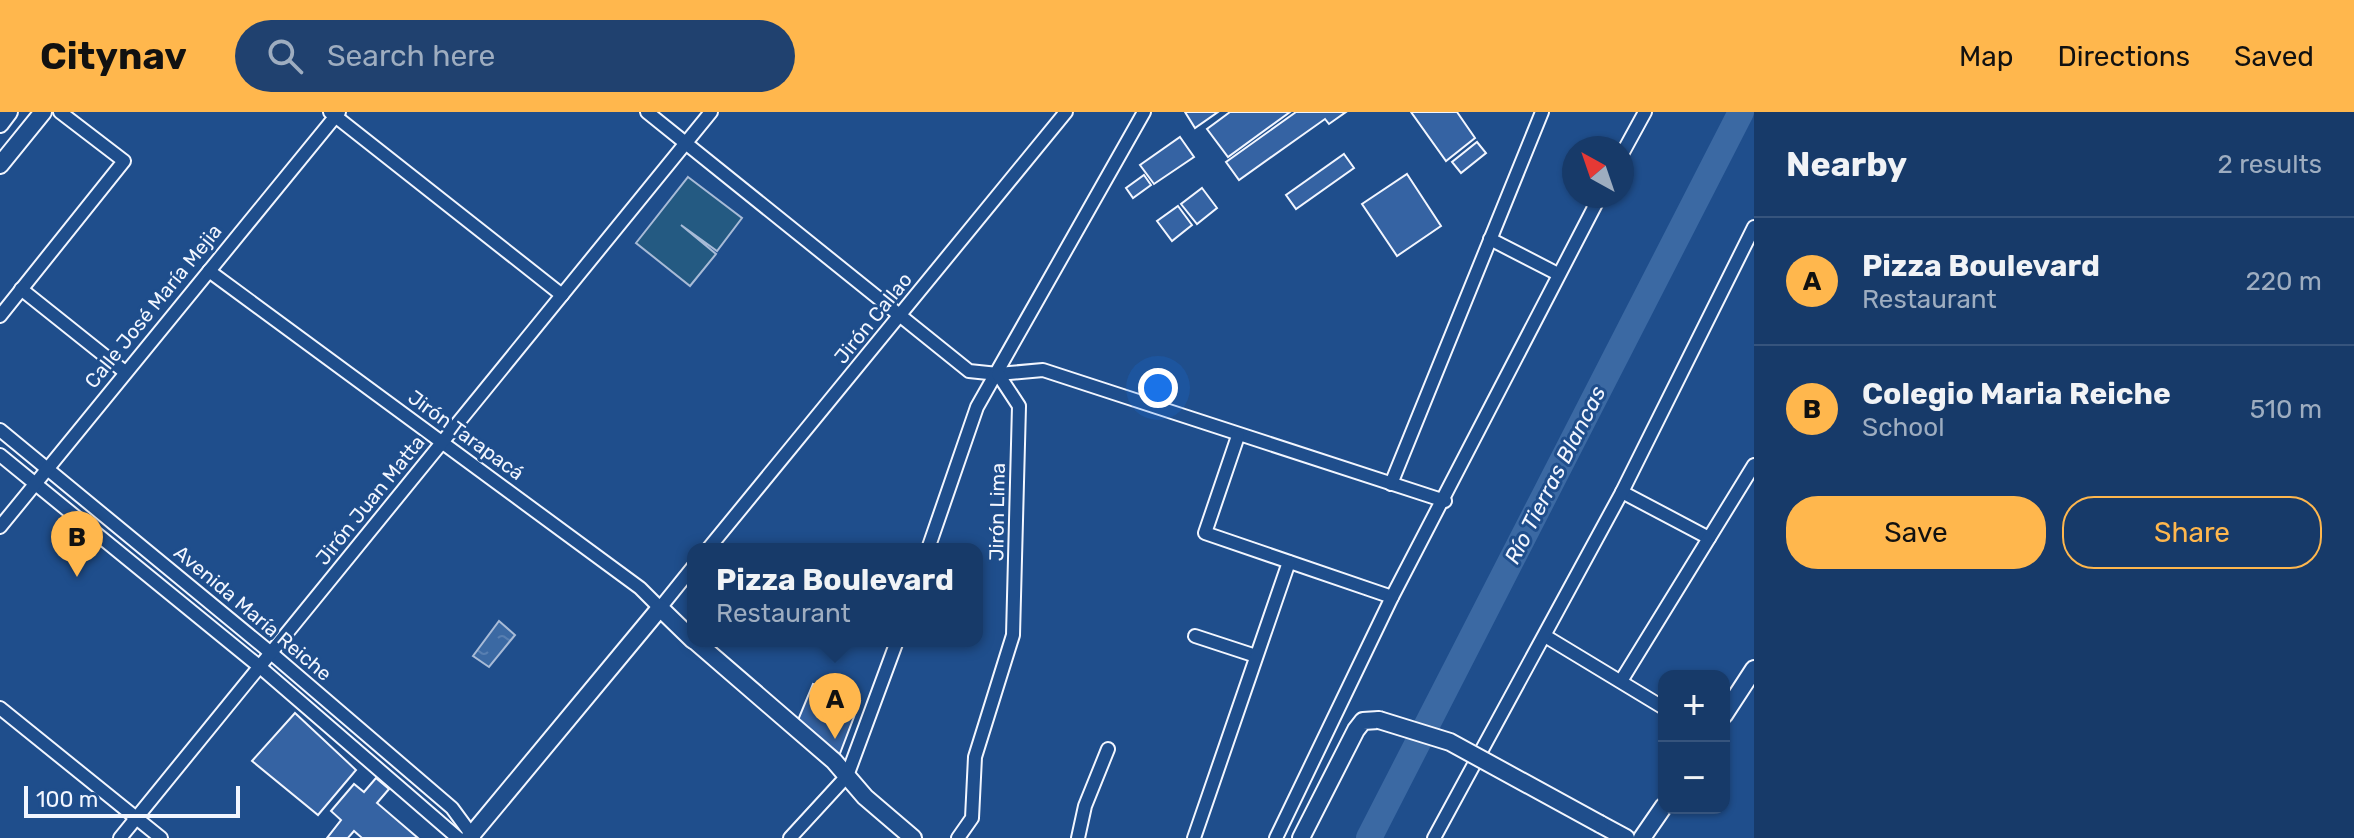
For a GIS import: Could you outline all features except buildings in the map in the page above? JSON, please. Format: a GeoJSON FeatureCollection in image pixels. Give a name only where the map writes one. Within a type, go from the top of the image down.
{"type":"FeatureCollection","features":[{"type":"Feature","properties":{"kind":"street"},"geometry":{"type":"LineString","coordinates":[[0,124],[9,112]]}},
{"type":"Feature","properties":{"kind":"street"},"geometry":{"type":"LineString","coordinates":[[0,165],[43,112]]}},
{"type":"Feature","properties":{"kind":"street"},"geometry":{"type":"LineString","coordinates":[[0,316],[124,161],[60,112]]}},
{"type":"Feature","properties":{"kind":"street"},"geometry":{"type":"LineString","coordinates":[[647,112],[902,314],[969,371],[998,374],[1043,370],[1445,501]]}},
{"type":"Feature","properties":{"kind":"street","name":"Jirón Juan Matta"},"geometry":{"type":"LineString","coordinates":[[120,838],[711,112]]}},
{"type":"Feature","properties":{"kind":"street","name":"Jirón Callao"},"geometry":{"type":"LineString","coordinates":[[713,543],[1066,112]]}},
{"type":"Feature","properties":{"kind":"street"},"geometry":{"type":"LineString","coordinates":[[930,543],[977,407],[1144,112]]}},
{"type":"Feature","properties":{"kind":"street"},"geometry":{"type":"LineString","coordinates":[[1391,484],[1542,112]]}},
{"type":"Feature","properties":{"kind":"street"},"geometry":{"type":"LineString","coordinates":[[1632,136],[1645,112]]}},
{"type":"Feature","properties":{"kind":"street"},"geometry":{"type":"LineString","coordinates":[[335,113],[562,295]]}},
{"type":"Feature","properties":{"kind":"street","name":"Calle José María Mejia"},"geometry":{"type":"LineString","coordinates":[[0,527],[335,113]]}},
{"type":"Feature","properties":{"kind":"street"},"geometry":{"type":"LineString","coordinates":[[1276,838],[1392,597],[1445,501],[1594,208]]}},
{"type":"Feature","properties":{"kind":"street"},"geometry":{"type":"LineString","coordinates":[[1434,838],[1622,492],[1754,227]]}},
{"type":"Feature","properties":{"kind":"street"},"geometry":{"type":"LineString","coordinates":[[1490,239],[1558,274]]}},
{"type":"Feature","properties":{"kind":"street","name":"Jirón Tarapacá"},"geometry":{"type":"LineString","coordinates":[[209,271],[640,588],[687,633]]}},
{"type":"Feature","properties":{"kind":"street"},"geometry":{"type":"LineString","coordinates":[[21,289],[125,372]]}},
{"type":"Feature","properties":{"kind":"street","name":"Jirón Lima"},"geometry":{"type":"LineString","coordinates":[[958,838],[972,818],[975,757],[1013,635],[1019,406],[998,374]]}},
{"type":"Feature","properties":{"kind":"street","name":"Avenida María Reiche"},"geometry":{"type":"LineString","coordinates":[[0,430],[271,653],[452,808],[468,837]]}},
{"type":"Feature","properties":{"kind":"street"},"geometry":{"type":"LineString","coordinates":[[1238,436],[1205,533],[1392,597]]}},
{"type":"Feature","properties":{"kind":"street","name":"Avenida María Reiche"},"geometry":{"type":"LineString","coordinates":[[0,455],[468,837]]}},
{"type":"Feature","properties":{"kind":"street"},"geometry":{"type":"LineString","coordinates":[[1621,681],[1754,465]]}},
{"type":"Feature","properties":{"kind":"street"},"geometry":{"type":"LineString","coordinates":[[1622,492],[1709,538]]}},
{"type":"Feature","properties":{"kind":"street"},"geometry":{"type":"LineString","coordinates":[[1194,838],[1289,562]]}},
{"type":"Feature","properties":{"kind":"street"},"geometry":{"type":"LineString","coordinates":[[468,837],[687,574]]}},
{"type":"Feature","properties":{"kind":"street"},"geometry":{"type":"LineString","coordinates":[[1195,636],[1256,656]]}},
{"type":"Feature","properties":{"kind":"street"},"geometry":{"type":"LineString","coordinates":[[1545,636],[1658,704]]}},
{"type":"Feature","properties":{"kind":"street","name":"Jirón Tarapacá"},"geometry":{"type":"LineString","coordinates":[[702,647],[913,838]]}},
{"type":"Feature","properties":{"kind":"street"},"geometry":{"type":"LineString","coordinates":[[790,838],[847,776],[895,647]]}},
{"type":"Feature","properties":{"kind":"street"},"geometry":{"type":"LineString","coordinates":[[1730,706],[1754,669]]}},
{"type":"Feature","properties":{"kind":"street"},"geometry":{"type":"LineString","coordinates":[[0,708],[161,838]]}},
{"type":"Feature","properties":{"kind":"street"},"geometry":{"type":"LineString","coordinates":[[1301,838],[1356,730],[1363,721],[1379,720],[1450,742],[1626,838]]}},
{"type":"Feature","properties":{"kind":"street"},"geometry":{"type":"LineString","coordinates":[[1078,838],[1085,806],[1108,749]]}},
{"type":"Feature","properties":{"kind":"street"},"geometry":{"type":"LineString","coordinates":[[1645,837],[1659,814]]}},
{"type":"Feature","properties":{"kind":"shaded area"},"geometry":{"type":"Polygon","coordinates":[[[688,177],[742,218],[717,251],[681,225],[716,254],[690,286],[636,243],[688,177]]]}},
{"type":"Feature","properties":{"kind":"water"},"geometry":{"type":"Polygon","coordinates":[[[499,621],[515,635],[489,667],[473,656],[499,621]]]}},
{"type":"Feature","properties":{"kind":"waterway","name":"Río Tierras Blancas"},"geometry":{"type":"LineString","coordinates":[[1369,838],[1741,112]]}},
{"type":"Feature","properties":{"kind":"place","name":"Colegio Maria Reiche"},"geometry":{"type":"Point","coordinates":[77,577]}},
{"type":"Feature","properties":{"kind":"place","name":"Pizza Boulevard"},"geometry":{"type":"Point","coordinates":[835,739]}}]}
